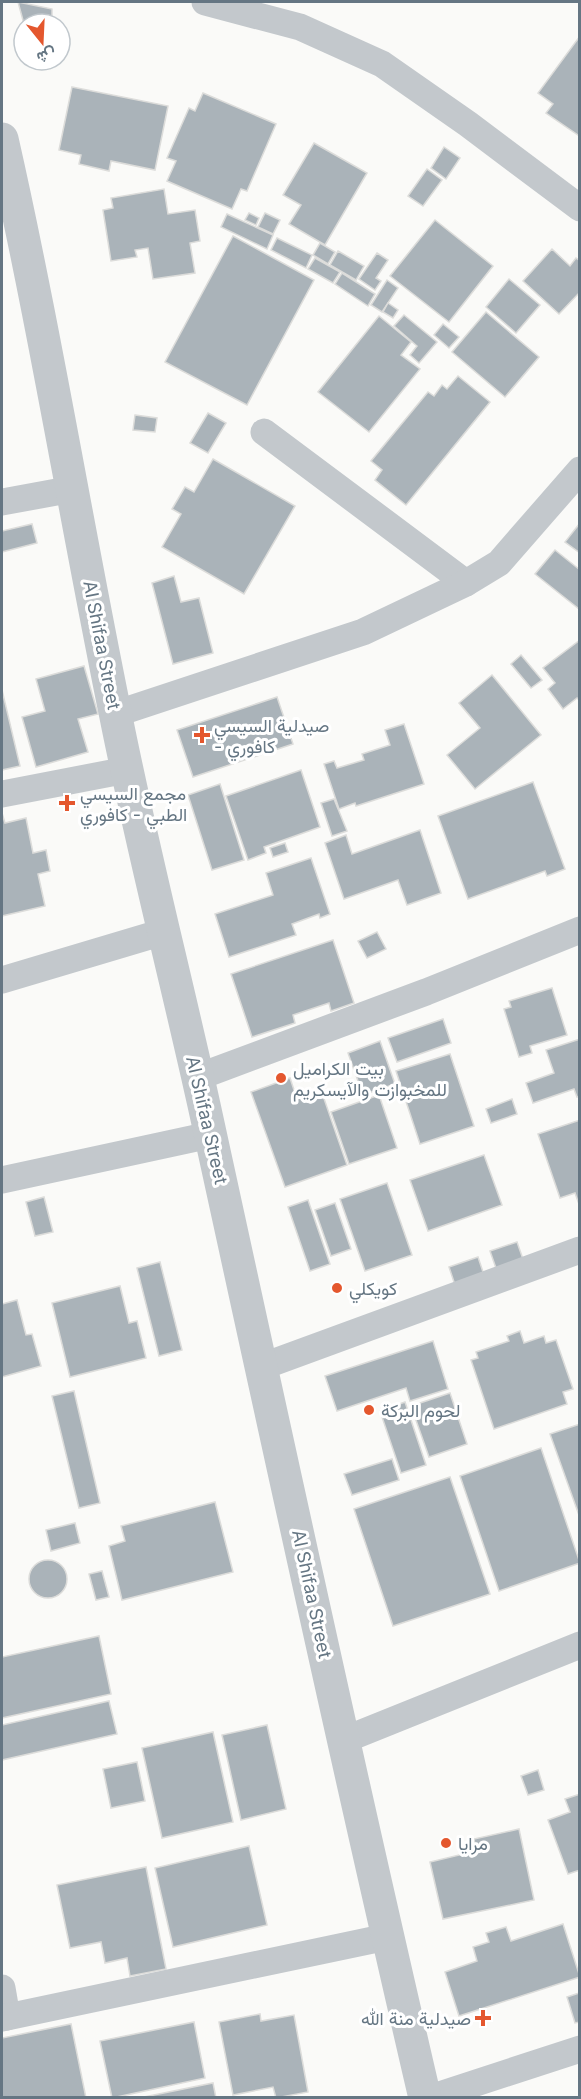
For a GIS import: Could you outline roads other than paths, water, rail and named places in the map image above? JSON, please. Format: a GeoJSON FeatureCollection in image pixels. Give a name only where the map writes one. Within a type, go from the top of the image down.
{"type":"FeatureCollection","features":[{"type":"Feature","properties":{"kind":"street"},"geometry":{"type":"LineString","coordinates":[[205,2],[300,27],[382,64],[468,124],[579,208]]}},
{"type":"Feature","properties":{"kind":"street","name":"Al Shifaa Street"},"geometry":{"type":"LineString","coordinates":[[2,139],[10,212],[73,489],[115,714],[198,1077],[387,1937],[425,2097]]}},
{"type":"Feature","properties":{"kind":"street"},"geometry":{"type":"LineString","coordinates":[[264,432],[466,583]]}},
{"type":"Feature","properties":{"kind":"street"},"geometry":{"type":"LineString","coordinates":[[115,714],[363,632],[466,583],[500,563],[579,470]]}},
{"type":"Feature","properties":{"kind":"street"},"geometry":{"type":"LineString","coordinates":[[2,502],[73,489]]}},
{"type":"Feature","properties":{"kind":"street"},"geometry":{"type":"LineString","coordinates":[[2,795],[128,770]]}},
{"type":"Feature","properties":{"kind":"street"},"geometry":{"type":"LineString","coordinates":[[198,1077],[416,996],[579,930]]}},
{"type":"Feature","properties":{"kind":"street"},"geometry":{"type":"LineString","coordinates":[[2,980],[163,932]]}},
{"type":"Feature","properties":{"kind":"street"},"geometry":{"type":"LineString","coordinates":[[2,1180],[210,1135]]}},
{"type":"Feature","properties":{"kind":"street"},"geometry":{"type":"LineString","coordinates":[[261,1367],[579,1250]]}},
{"type":"Feature","properties":{"kind":"street"},"geometry":{"type":"LineString","coordinates":[[344,1740],[579,1645]]}},
{"type":"Feature","properties":{"kind":"street"},"geometry":{"type":"LineString","coordinates":[[2,1988],[4,2018],[387,1937]]}},
{"type":"Feature","properties":{"kind":"street"},"geometry":{"type":"LineString","coordinates":[[430,2097],[579,2049]]}},
{"type":"Feature","properties":{"kind":"place","name":"صيدلية السيسي - كافوري"},"geometry":{"type":"Point","coordinates":[202,735]}},
{"type":"Feature","properties":{"kind":"place","name":"مجمع السيسي الطبي - كافوري"},"geometry":{"type":"Point","coordinates":[67,803]}},
{"type":"Feature","properties":{"kind":"place","name":"بيت الكراميل للمخبوازت والآيسكريم"},"geometry":{"type":"Point","coordinates":[281,1078]}},
{"type":"Feature","properties":{"kind":"place","name":"كويكلي"},"geometry":{"type":"Point","coordinates":[337,1288]}},
{"type":"Feature","properties":{"kind":"place","name":"لحوم البركة"},"geometry":{"type":"Point","coordinates":[369,1410]}},
{"type":"Feature","properties":{"kind":"place","name":"مرايا"},"geometry":{"type":"Point","coordinates":[446,1843]}},
{"type":"Feature","properties":{"kind":"place","name":"صيدلية منة الله"},"geometry":{"type":"Point","coordinates":[483,2018]}}]}
